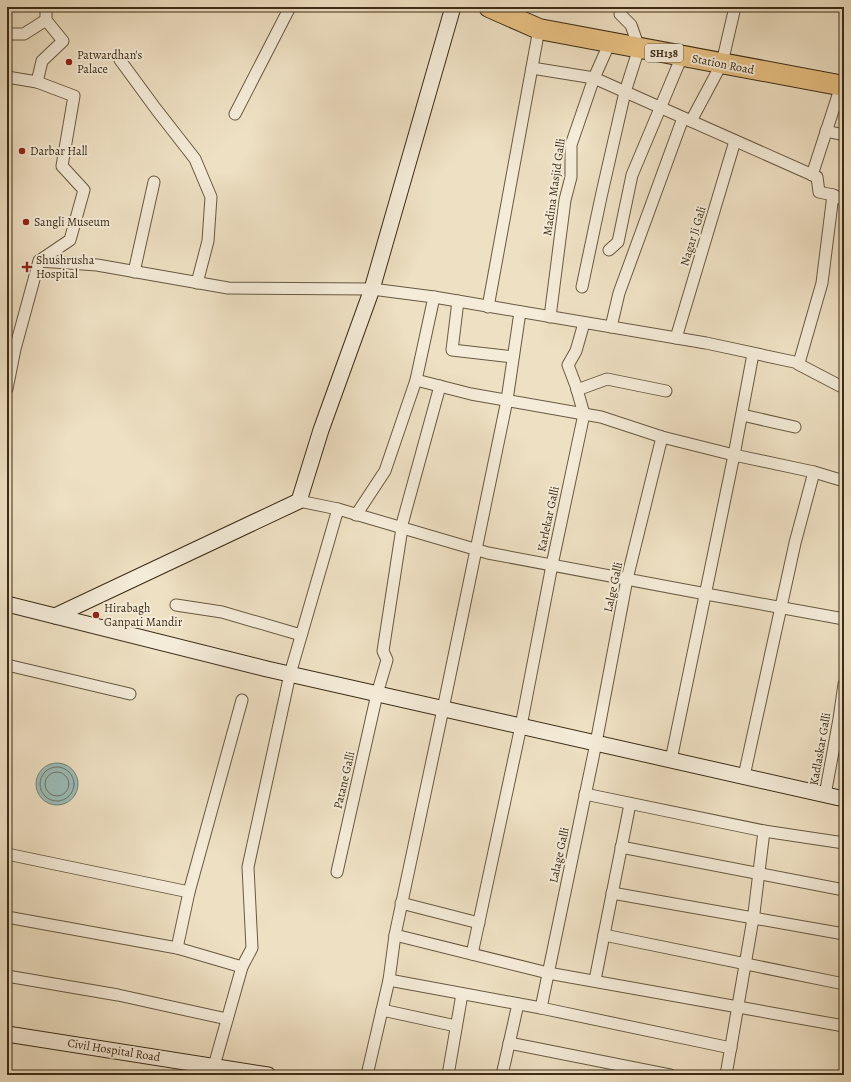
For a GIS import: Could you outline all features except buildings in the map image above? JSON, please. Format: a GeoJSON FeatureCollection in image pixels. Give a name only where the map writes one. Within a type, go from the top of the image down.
{"type":"FeatureCollection","features":[{"type":"Feature","properties":{"kind":"highway","name":"Station Road"},"geometry":{"type":"LineString","coordinates":[[489,7],[539,29],[843,86]]}},
{"type":"Feature","properties":{"kind":"street"},"geometry":{"type":"LineString","coordinates":[[37,82],[42,61],[64,41],[46,20],[46,7]]}},
{"type":"Feature","properties":{"kind":"street"},"geometry":{"type":"LineString","coordinates":[[235,114],[290,7]]}},
{"type":"Feature","properties":{"kind":"street"},"geometry":{"type":"LineString","coordinates":[[299,501],[322,430],[372,289],[453,7]]}},
{"type":"Feature","properties":{"kind":"street"},"geometry":{"type":"LineString","coordinates":[[582,287],[625,92],[638,48],[632,25],[620,14],[622,7]]}},
{"type":"Feature","properties":{"kind":"street"},"geometry":{"type":"LineString","coordinates":[[611,327],[619,293],[687,120],[722,63],[735,7]]}},
{"type":"Feature","properties":{"kind":"street"},"geometry":{"type":"LineString","coordinates":[[7,34],[24,34],[46,20]]}},
{"type":"Feature","properties":{"kind":"street"},"geometry":{"type":"LineString","coordinates":[[488,307],[539,29]]}},
{"type":"Feature","properties":{"kind":"street","name":"Madina Masjid Galli"},"geometry":{"type":"LineString","coordinates":[[550,317],[565,200],[571,177],[571,145],[594,78],[610,42]]}},
{"type":"Feature","properties":{"kind":"street"},"geometry":{"type":"LineString","coordinates":[[609,250],[618,242],[632,175],[682,56]]}},
{"type":"Feature","properties":{"kind":"street"},"geometry":{"type":"LineString","coordinates":[[120,60],[195,159],[211,197],[208,241],[197,283]]}},
{"type":"Feature","properties":{"kind":"street"},"geometry":{"type":"LineString","coordinates":[[532,68],[594,78],[812,174],[817,177],[819,192],[833,195],[844,200]]}},
{"type":"Feature","properties":{"kind":"street"},"geometry":{"type":"LineString","coordinates":[[7,77],[37,82],[74,96],[62,166],[84,190],[70,240],[40,261],[15,349],[7,389]]}},
{"type":"Feature","properties":{"kind":"street"},"geometry":{"type":"LineString","coordinates":[[812,174],[843,86]]}},
{"type":"Feature","properties":{"kind":"street"},"geometry":{"type":"LineString","coordinates":[[826,131],[844,135]]}},
{"type":"Feature","properties":{"kind":"street","name":"Nagar Ji Gali"},"geometry":{"type":"LineString","coordinates":[[676,338],[735,141]]}},
{"type":"Feature","properties":{"kind":"street"},"geometry":{"type":"LineString","coordinates":[[134,272],[154,182]]}},
{"type":"Feature","properties":{"kind":"street"},"geometry":{"type":"LineString","coordinates":[[799,364],[822,283],[833,195]]}},
{"type":"Feature","properties":{"kind":"street"},"geometry":{"type":"LineString","coordinates":[[40,261],[97,265],[228,288],[372,289],[434,297],[706,343],[799,364],[844,388]]}},
{"type":"Feature","properties":{"kind":"street"},"geometry":{"type":"LineString","coordinates":[[356,515],[385,471],[416,380],[434,297]]}},
{"type":"Feature","properties":{"kind":"street"},"geometry":{"type":"LineString","coordinates":[[458,301],[452,350],[513,357]]}},
{"type":"Feature","properties":{"kind":"street"},"geometry":{"type":"LineString","coordinates":[[366,1075],[389,980],[401,904],[507,400],[520,312]]}},
{"type":"Feature","properties":{"kind":"street","name":"Karlekar Galli"},"geometry":{"type":"LineString","coordinates":[[472,954],[521,726],[552,565],[584,414],[568,365],[576,351],[584,323]]}},
{"type":"Feature","properties":{"kind":"street"},"geometry":{"type":"LineString","coordinates":[[671,760],[706,594],[753,354]]}},
{"type":"Feature","properties":{"kind":"street"},"geometry":{"type":"LineString","coordinates":[[416,380],[471,394],[602,417],[662,437],[734,455],[814,472],[844,481]]}},
{"type":"Feature","properties":{"kind":"street"},"geometry":{"type":"LineString","coordinates":[[577,390],[607,380],[666,391]]}},
{"type":"Feature","properties":{"kind":"street","name":"Patane Galli"},"geometry":{"type":"LineString","coordinates":[[337,872],[377,694],[387,660],[383,651],[402,528],[440,386]]}},
{"type":"Feature","properties":{"kind":"street"},"geometry":{"type":"LineString","coordinates":[[742,415],[795,427]]}},
{"type":"Feature","properties":{"kind":"street","name":"Lalge Galli"},"geometry":{"type":"LineString","coordinates":[[596,743],[627,579],[662,437]]}},
{"type":"Feature","properties":{"kind":"street"},"geometry":{"type":"LineString","coordinates":[[744,776],[795,543],[814,472]]}},
{"type":"Feature","properties":{"kind":"street"},"geometry":{"type":"LineString","coordinates":[[55,616],[299,501],[338,509],[476,549],[552,565],[844,619]]}},
{"type":"Feature","properties":{"kind":"street"},"geometry":{"type":"LineString","coordinates":[[212,1070],[242,967],[252,948],[248,867],[290,674],[338,509]]}},
{"type":"Feature","properties":{"kind":"street"},"geometry":{"type":"LineString","coordinates":[[7,604],[290,674],[844,799]]}},
{"type":"Feature","properties":{"kind":"street"},"geometry":{"type":"LineString","coordinates":[[176,604],[222,612],[301,636]]}},
{"type":"Feature","properties":{"kind":"street"},"geometry":{"type":"LineString","coordinates":[[7,665],[130,694]]}},
{"type":"Feature","properties":{"kind":"street","name":"Kadlaskar Galli"},"geometry":{"type":"LineString","coordinates":[[825,795],[844,684]]}},
{"type":"Feature","properties":{"kind":"street"},"geometry":{"type":"LineString","coordinates":[[177,948],[189,892],[242,700]]}},
{"type":"Feature","properties":{"kind":"street","name":"Lalage Galli"},"geometry":{"type":"LineString","coordinates":[[541,1008],[596,743]]}},
{"type":"Feature","properties":{"kind":"street"},"geometry":{"type":"LineString","coordinates":[[585,794],[764,831],[844,844]]}},
{"type":"Feature","properties":{"kind":"street"},"geometry":{"type":"LineString","coordinates":[[595,980],[630,804]]}},
{"type":"Feature","properties":{"kind":"street"},"geometry":{"type":"LineString","coordinates":[[726,1075],[753,918],[764,831]]}},
{"type":"Feature","properties":{"kind":"street"},"geometry":{"type":"LineString","coordinates":[[621,846],[844,890]]}},
{"type":"Feature","properties":{"kind":"street"},"geometry":{"type":"LineString","coordinates":[[7,854],[189,892]]}},
{"type":"Feature","properties":{"kind":"street"},"geometry":{"type":"LineString","coordinates":[[612,893],[844,934]]}},
{"type":"Feature","properties":{"kind":"street"},"geometry":{"type":"LineString","coordinates":[[401,904],[479,922]]}},
{"type":"Feature","properties":{"kind":"street"},"geometry":{"type":"LineString","coordinates":[[7,917],[177,948],[242,967]]}},
{"type":"Feature","properties":{"kind":"street"},"geometry":{"type":"LineString","coordinates":[[395,935],[548,973],[595,980],[844,1026]]}},
{"type":"Feature","properties":{"kind":"street"},"geometry":{"type":"LineString","coordinates":[[604,935],[844,984]]}},
{"type":"Feature","properties":{"kind":"street"},"geometry":{"type":"LineString","coordinates":[[7,976],[118,995],[227,1020]]}},
{"type":"Feature","properties":{"kind":"street"},"geometry":{"type":"LineString","coordinates":[[389,980],[541,1008],[731,1048]]}},
{"type":"Feature","properties":{"kind":"street"},"geometry":{"type":"LineString","coordinates":[[448,1075],[462,994]]}},
{"type":"Feature","properties":{"kind":"street"},"geometry":{"type":"LineString","coordinates":[[502,1075],[518,1004]]}},
{"type":"Feature","properties":{"kind":"street"},"geometry":{"type":"LineString","coordinates":[[382,1010],[456,1026]]}},
{"type":"Feature","properties":{"kind":"street","name":"Civil Hospital Road"},"geometry":{"type":"LineString","coordinates":[[7,1034],[212,1070],[268,1075]]}},
{"type":"Feature","properties":{"kind":"street"},"geometry":{"type":"LineString","coordinates":[[509,1043],[670,1075]]}},
{"type":"Feature","properties":{"kind":"water"},"geometry":{"type":"Polygon","coordinates":[[[53,763],[61,763],[69,766],[75,772],[78,784],[75,796],[69,802],[61,805],[53,805],[45,802],[39,796],[36,788],[36,780],[39,772],[45,766],[53,763]]]}},
{"type":"Feature","properties":{"kind":"place","name":"Patwardhan's Palace"},"geometry":{"type":"Point","coordinates":[69,62]}},
{"type":"Feature","properties":{"kind":"place","name":"Darbar Hall"},"geometry":{"type":"Point","coordinates":[22,151]}},
{"type":"Feature","properties":{"kind":"place","name":"Sangli Museum"},"geometry":{"type":"Point","coordinates":[26,222]}},
{"type":"Feature","properties":{"kind":"place","name":"Shushrusha Hospital"},"geometry":{"type":"Point","coordinates":[27,267]}},
{"type":"Feature","properties":{"kind":"place","name":"Hirabagh Ganpati Mandir"},"geometry":{"type":"Point","coordinates":[96,615]}}]}
